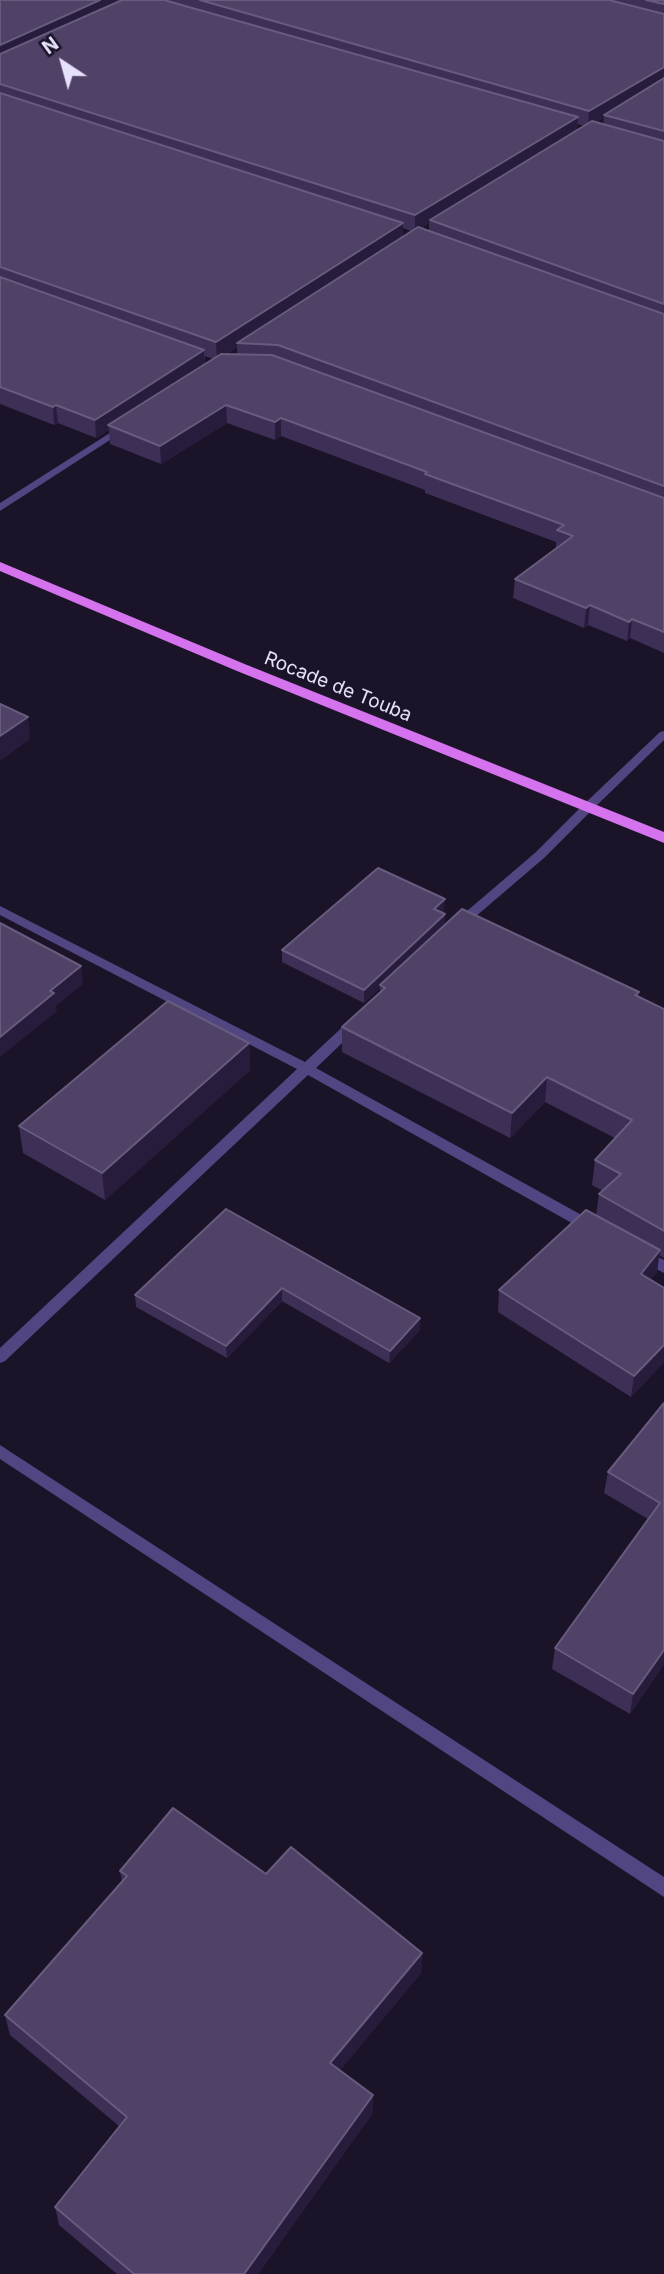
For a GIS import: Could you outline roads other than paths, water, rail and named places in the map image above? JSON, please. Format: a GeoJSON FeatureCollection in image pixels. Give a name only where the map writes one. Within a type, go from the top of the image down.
{"type":"FeatureCollection","features":[{"type":"Feature","properties":{"kind":"main road","name":"Rocade de Touba"},"geometry":{"type":"LineString","coordinates":[[0,566],[586,809],[664,838]]}},
{"type":"Feature","properties":{"kind":"street"},"geometry":{"type":"LineString","coordinates":[[0,508],[137,418]]}},
{"type":"Feature","properties":{"kind":"street"},"geometry":{"type":"LineString","coordinates":[[444,939],[540,855],[664,734]]}},
{"type":"Feature","properties":{"kind":"street"},"geometry":{"type":"LineString","coordinates":[[0,910],[306,1068],[606,1235]]}},
{"type":"Feature","properties":{"kind":"street"},"geometry":{"type":"LineString","coordinates":[[0,1357],[365,1013]]}},
{"type":"Feature","properties":{"kind":"street"},"geometry":{"type":"LineString","coordinates":[[629,1248],[664,1267]]}},
{"type":"Feature","properties":{"kind":"street"},"geometry":{"type":"LineString","coordinates":[[0,1451],[664,1888]]}}]}
